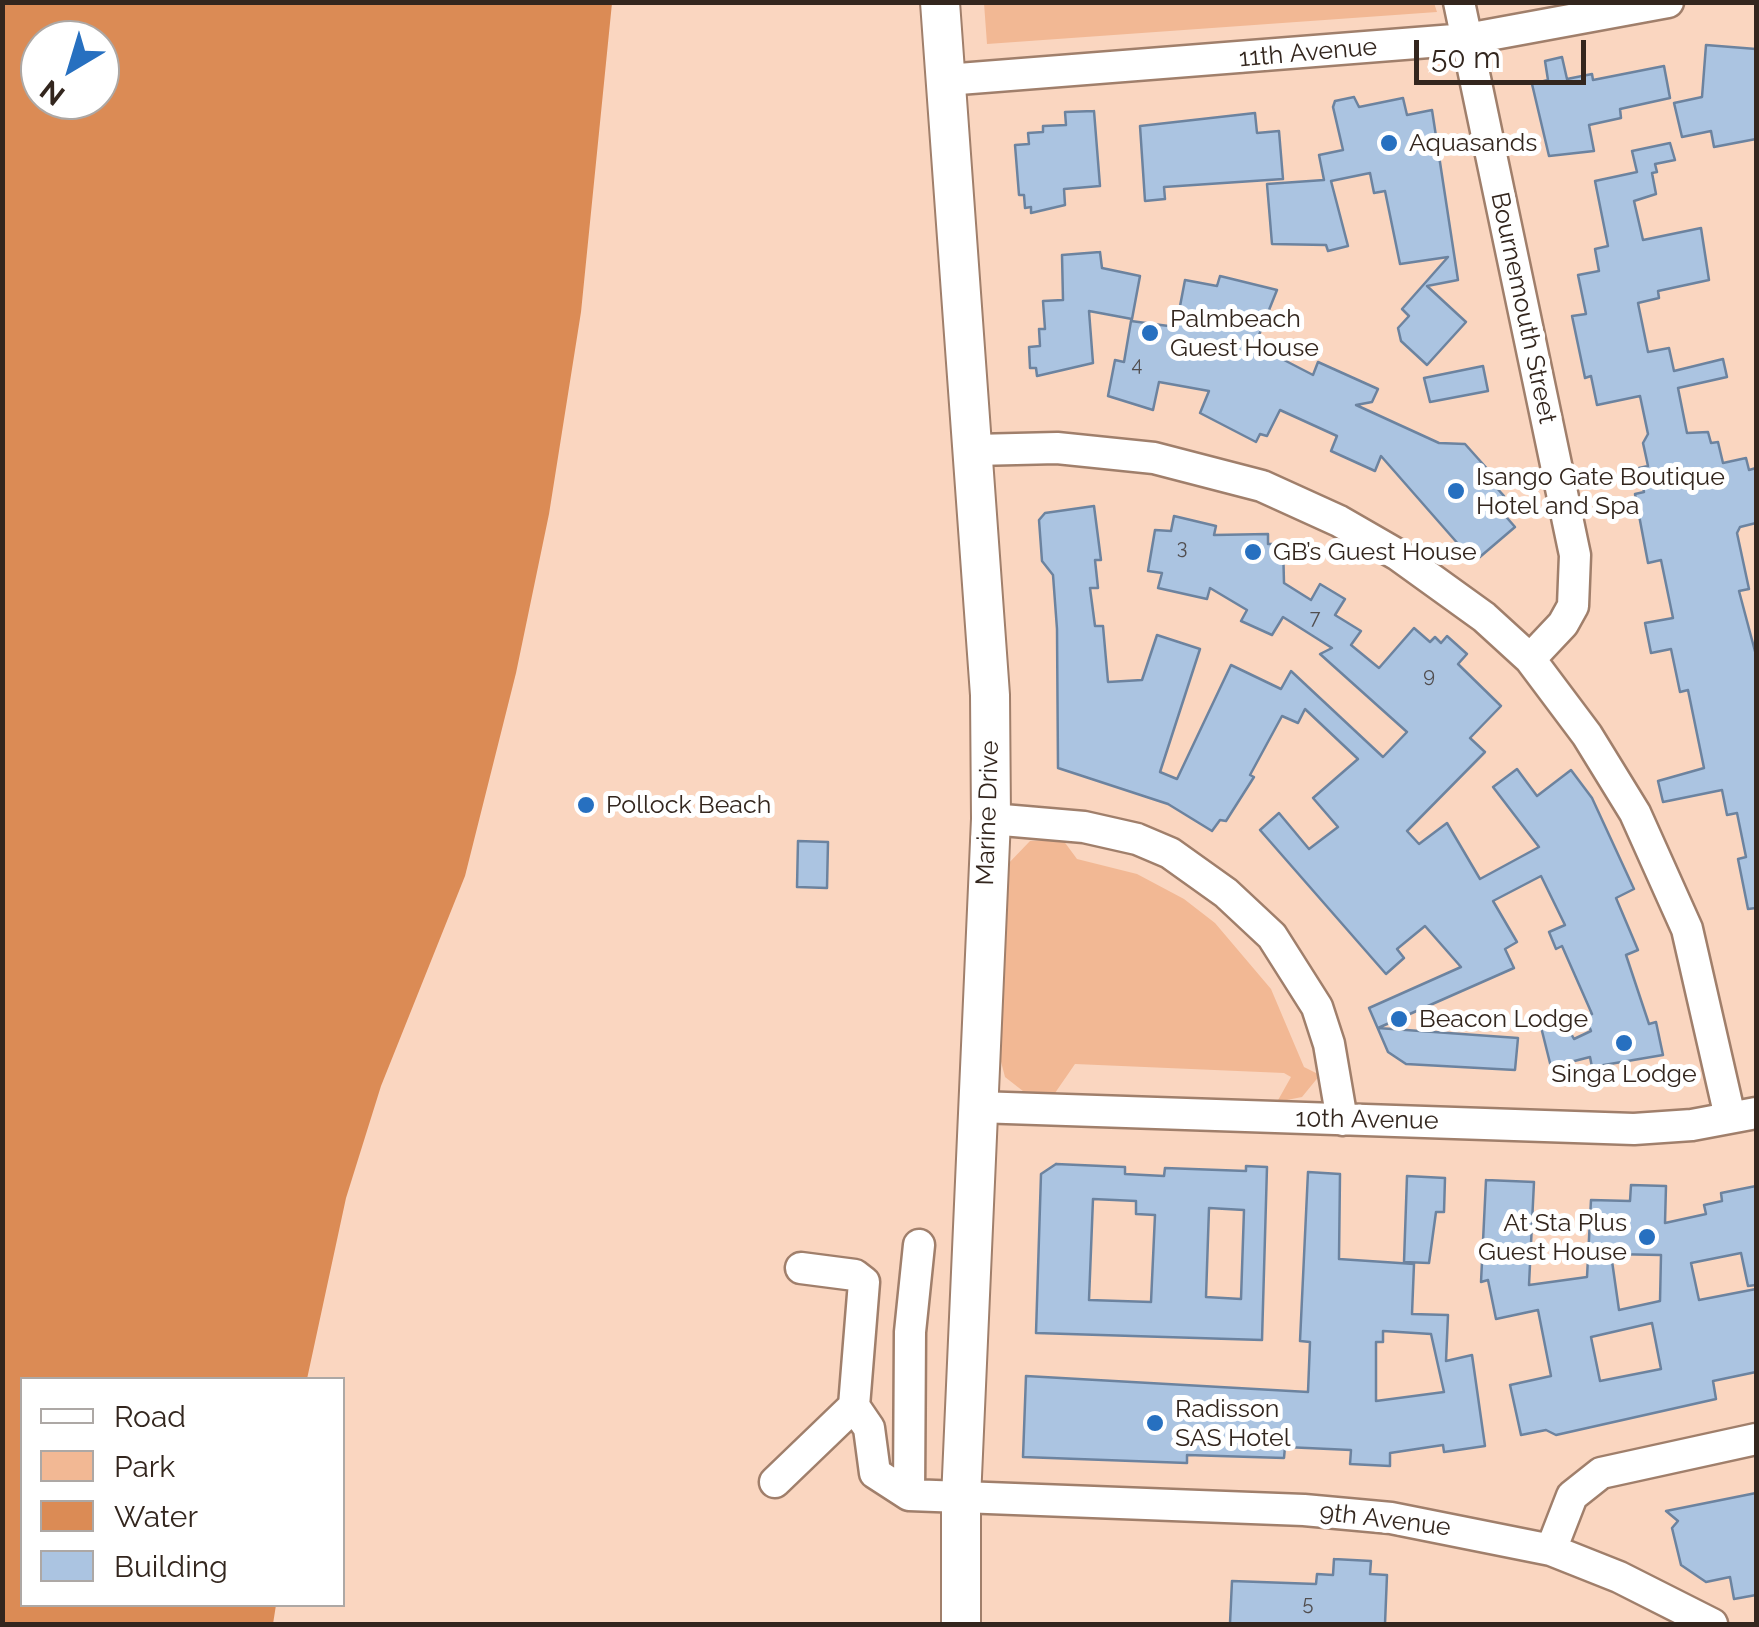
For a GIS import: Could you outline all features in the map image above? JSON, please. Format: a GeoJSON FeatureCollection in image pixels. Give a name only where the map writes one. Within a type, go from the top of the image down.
{"type":"FeatureCollection","features":[{"type":"Feature","properties":{"kind":"main road","name":"Marine Drive"},"geometry":{"type":"LineString","coordinates":[[940,2],[988,644],[990,819],[961,1499],[962,1624]]}},
{"type":"Feature","properties":{"kind":"street","name":"Bournemouth Street"},"geometry":{"type":"LineString","coordinates":[[1459,2],[1575,555],[1573,606],[1563,624],[1530,659]]}},
{"type":"Feature","properties":{"kind":"street","name":"11th Avenue"},"geometry":{"type":"LineString","coordinates":[[946,80],[1467,39],[1668,2]]}},
{"type":"Feature","properties":{"kind":"street"},"geometry":{"type":"LineString","coordinates":[[975,450],[1024,447],[1111,452],[1178,462],[1262,486],[1339,521],[1398,555],[1484,617],[1530,659],[1609,770],[1671,890],[1743,1115]]}},
{"type":"Feature","properties":{"kind":"street"},"geometry":{"type":"LineString","coordinates":[[990,819],[1084,827],[1137,839],[1184,862],[1226,892],[1272,936],[1317,1007],[1330,1044],[1342,1120]]}},
{"type":"Feature","properties":{"kind":"street","name":"10th Avenue"},"geometry":{"type":"LineString","coordinates":[[977,1107],[1634,1129],[1743,1115]]}},
{"type":"Feature","properties":{"kind":"street"},"geometry":{"type":"LineString","coordinates":[[909,1494],[910,1332],[918,1245]]}},
{"type":"Feature","properties":{"kind":"street"},"geometry":{"type":"LineString","coordinates":[[800,1268],[855,1276],[864,1282],[854,1406],[869,1428],[875,1474],[909,1494]]}},
{"type":"Feature","properties":{"kind":"street"},"geometry":{"type":"LineString","coordinates":[[775,1482],[854,1406]]}},
{"type":"Feature","properties":{"kind":"street"},"geometry":{"type":"LineString","coordinates":[[1550,1550],[1572,1496],[1601,1472],[1756,1439]]}},
{"type":"Feature","properties":{"kind":"street","name":"9th Avenue"},"geometry":{"type":"LineString","coordinates":[[909,1494],[1341,1513],[1482,1533],[1550,1550],[1632,1582],[1712,1624]]}},
{"type":"Feature","properties":{"kind":"green space"},"geometry":{"type":"Polygon","coordinates":[[[984,3],[1434,3],[1437,12],[987,44],[984,3]]]}},
{"type":"Feature","properties":{"kind":"green space"},"geometry":{"type":"Polygon","coordinates":[[[1063,840],[1077,859],[1137,874],[1184,899],[1215,923],[1271,989],[1304,1067],[1320,1075],[1302,1097],[1277,1102],[1291,1077],[1284,1073],[1075,1064],[1055,1093],[1028,1095],[1005,1077],[999,1054],[1006,866],[1030,841],[1063,840]]]}},
{"type":"Feature","properties":{"kind":"water"},"geometry":{"type":"Polygon","coordinates":[[[3,2],[612,3],[581,312],[549,514],[516,673],[465,876],[381,1086],[346,1198],[307,1377],[20,1377],[20,1607],[276,1607],[273,1624],[3,1624],[3,2]]]}},
{"type":"Feature","properties":{"kind":"building"},"geometry":{"type":"Polygon","coordinates":[[[1706,45],[1756,49],[1756,139],[1714,147],[1711,131],[1682,137],[1674,103],[1702,97],[1706,45]]]}},
{"type":"Feature","properties":{"kind":"building"},"geometry":{"type":"Polygon","coordinates":[[[1562,57],[1567,79],[1592,74],[1593,80],[1664,66],[1670,98],[1620,109],[1621,118],[1589,125],[1594,151],[1549,156],[1532,84],[1548,80],[1545,61],[1562,57]]]}},
{"type":"Feature","properties":{"kind":"building"},"geometry":{"type":"Polygon","coordinates":[[[1354,97],[1359,107],[1403,98],[1407,115],[1432,110],[1458,280],[1427,286],[1466,322],[1427,365],[1401,341],[1398,328],[1409,316],[1402,309],[1448,257],[1400,264],[1385,191],[1374,193],[1370,173],[1331,181],[1348,246],[1328,251],[1326,245],[1272,244],[1267,184],[1324,180],[1319,155],[1343,150],[1335,101],[1354,97]]]}},
{"type":"Feature","properties":{"kind":"building"},"geometry":{"type":"Polygon","coordinates":[[[1094,111],[1100,186],[1064,189],[1065,205],[1031,213],[1031,207],[1025,208],[1024,195],[1019,195],[1015,145],[1029,144],[1028,133],[1043,132],[1043,126],[1066,125],[1065,112],[1094,111]]]}},
{"type":"Feature","properties":{"kind":"building"},"geometry":{"type":"Polygon","coordinates":[[[1255,113],[1257,133],[1279,131],[1283,179],[1164,187],[1165,199],[1145,201],[1140,126],[1255,113]]]}},
{"type":"Feature","properties":{"kind":"building"},"geometry":{"type":"Polygon","coordinates":[[[1670,143],[1675,160],[1655,164],[1657,172],[1652,173],[1656,194],[1634,201],[1643,240],[1701,228],[1709,280],[1658,291],[1659,298],[1638,303],[1648,352],[1669,348],[1674,371],[1723,359],[1727,377],[1678,388],[1687,433],[1708,432],[1711,443],[1718,442],[1723,463],[1746,458],[1749,470],[1756,468],[1756,523],[1740,527],[1737,533],[1749,589],[1739,591],[1756,655],[1756,908],[1748,909],[1738,859],[1746,857],[1737,813],[1727,815],[1722,790],[1663,802],[1658,781],[1704,768],[1688,690],[1680,692],[1671,649],[1651,653],[1645,623],[1673,618],[1661,560],[1648,563],[1635,494],[1644,492],[1639,468],[1648,466],[1643,443],[1648,434],[1640,396],[1597,405],[1591,376],[1585,378],[1572,316],[1586,314],[1578,275],[1599,271],[1595,249],[1608,246],[1595,181],[1637,172],[1632,151],[1670,143]]]}},
{"type":"Feature","properties":{"kind":"building"},"geometry":{"type":"Polygon","coordinates":[[[1100,252],[1102,268],[1140,276],[1132,319],[1089,311],[1093,363],[1037,376],[1036,368],[1030,368],[1029,347],[1040,346],[1039,329],[1045,329],[1043,301],[1063,300],[1062,255],[1100,252]]]}},
{"type":"Feature","properties":{"kind":"building"},"geometry":{"type":"Polygon","coordinates":[[[1220,276],[1277,290],[1255,345],[1313,375],[1318,362],[1378,389],[1372,402],[1356,405],[1439,443],[1465,444],[1499,482],[1495,486],[1504,496],[1495,504],[1515,527],[1474,562],[1381,456],[1375,471],[1331,451],[1337,436],[1280,410],[1267,436],[1260,434],[1256,442],[1200,413],[1209,391],[1159,382],[1153,410],[1108,396],[1115,360],[1124,362],[1131,321],[1176,327],[1185,280],[1217,286],[1220,276]]]}},
{"type":"Feature","properties":{"kind":"building"},"geometry":{"type":"Polygon","coordinates":[[[1483,366],[1488,391],[1430,402],[1424,378],[1483,366]]]}},
{"type":"Feature","properties":{"kind":"building"},"geometry":{"type":"Polygon","coordinates":[[[1094,506],[1101,560],[1095,560],[1098,588],[1090,588],[1095,626],[1103,626],[1108,682],[1142,680],[1157,635],[1200,649],[1160,772],[1177,779],[1231,665],[1281,689],[1291,671],[1383,757],[1407,732],[1320,654],[1332,648],[1283,617],[1272,635],[1241,621],[1247,610],[1210,588],[1207,599],[1158,588],[1162,573],[1148,571],[1155,530],[1171,531],[1174,516],[1216,526],[1214,535],[1268,534],[1268,544],[1283,544],[1284,583],[1311,600],[1320,584],[1345,599],[1335,615],[1361,631],[1351,645],[1379,668],[1414,628],[1430,642],[1435,637],[1441,643],[1447,636],[1467,654],[1458,664],[1501,706],[1470,738],[1485,752],[1407,831],[1419,844],[1447,823],[1480,879],[1539,847],[1493,787],[1517,769],[1537,796],[1571,770],[1592,798],[1634,889],[1616,898],[1638,950],[1626,955],[1649,1024],[1656,1022],[1663,1055],[1592,1067],[1590,1057],[1551,1067],[1541,1027],[1564,1021],[1574,1039],[1591,1031],[1585,1016],[1592,1014],[1562,946],[1556,949],[1549,932],[1565,925],[1541,876],[1493,901],[1517,942],[1505,949],[1514,968],[1378,1028],[1518,1038],[1515,1070],[1406,1064],[1388,1052],[1369,1008],[1461,967],[1425,926],[1397,949],[1404,958],[1386,974],[1260,830],[1279,813],[1309,849],[1338,827],[1313,798],[1358,759],[1305,709],[1298,723],[1282,716],[1250,775],[1254,777],[1226,821],[1220,820],[1212,831],[1168,804],[1058,768],[1053,575],[1042,561],[1039,520],[1045,513],[1094,506]]]}},
{"type":"Feature","properties":{"kind":"building"},"geometry":{"type":"Polygon","coordinates":[[[798,841],[828,842],[827,888],[797,887],[798,841]]]}},
{"type":"Feature","properties":{"kind":"building"},"geometry":{"type":"Polygon","coordinates":[[[1056,1164],[1125,1167],[1125,1174],[1164,1176],[1165,1168],[1246,1171],[1246,1166],[1267,1167],[1262,1340],[1036,1333],[1041,1174],[1056,1164]],[[1093,1199],[1089,1300],[1151,1302],[1155,1215],[1136,1214],[1136,1201],[1093,1199]],[[1209,1208],[1206,1297],[1241,1299],[1244,1210],[1209,1208]]]}},
{"type":"Feature","properties":{"kind":"building"},"geometry":{"type":"Polygon","coordinates":[[[1308,1172],[1340,1174],[1339,1259],[1414,1264],[1412,1314],[1448,1315],[1446,1361],[1472,1355],[1485,1446],[1444,1452],[1443,1445],[1390,1453],[1390,1466],[1350,1464],[1351,1450],[1285,1447],[1284,1458],[1187,1455],[1187,1463],[1023,1457],[1026,1376],[1308,1392],[1310,1342],[1300,1341],[1308,1172]],[[1383,1331],[1383,1342],[1376,1342],[1376,1401],[1444,1392],[1431,1334],[1383,1331]]]}},
{"type":"Feature","properties":{"kind":"building"},"geometry":{"type":"Polygon","coordinates":[[[1407,1176],[1445,1178],[1444,1212],[1436,1212],[1429,1263],[1404,1262],[1407,1176]]]}},
{"type":"Feature","properties":{"kind":"building"},"geometry":{"type":"Polygon","coordinates":[[[1486,1180],[1534,1182],[1529,1285],[1587,1277],[1591,1200],[1630,1201],[1631,1185],[1666,1186],[1665,1223],[1706,1214],[1704,1205],[1722,1201],[1721,1193],[1756,1186],[1756,1285],[1748,1286],[1741,1253],[1691,1263],[1699,1300],[1756,1289],[1756,1372],[1713,1381],[1716,1399],[1556,1435],[1546,1430],[1521,1435],[1510,1385],[1551,1376],[1538,1310],[1496,1319],[1488,1280],[1481,1282],[1486,1180]],[[1611,1254],[1619,1310],[1660,1301],[1661,1255],[1611,1254]],[[1652,1323],[1591,1337],[1600,1381],[1661,1369],[1652,1323]]]}},
{"type":"Feature","properties":{"kind":"building"},"geometry":{"type":"Polygon","coordinates":[[[1756,1493],[1756,1595],[1734,1599],[1730,1577],[1706,1582],[1681,1565],[1672,1528],[1678,1521],[1666,1511],[1756,1493]]]}},
{"type":"Feature","properties":{"kind":"building"},"geometry":{"type":"Polygon","coordinates":[[[1334,1559],[1371,1561],[1370,1574],[1387,1575],[1385,1624],[1230,1623],[1232,1581],[1316,1584],[1317,1574],[1333,1575],[1334,1559]]]}},
{"type":"Feature","properties":{"kind":"place","name":"Aquasands"},"geometry":{"type":"Point","coordinates":[1389,143]}},
{"type":"Feature","properties":{"kind":"place","name":"Palmbeach Guest House"},"geometry":{"type":"Point","coordinates":[1150,333]}},
{"type":"Feature","properties":{"kind":"place","name":"Isango Gate Boutique Hotel and Spa"},"geometry":{"type":"Point","coordinates":[1456,491]}},
{"type":"Feature","properties":{"kind":"place","name":"GB’s Guest House"},"geometry":{"type":"Point","coordinates":[1253,552]}},
{"type":"Feature","properties":{"kind":"place","name":"Pollock Beach"},"geometry":{"type":"Point","coordinates":[586,805]}},
{"type":"Feature","properties":{"kind":"place","name":"Beacon Lodge"},"geometry":{"type":"Point","coordinates":[1399,1019]}},
{"type":"Feature","properties":{"kind":"place","name":"Singa Lodge"},"geometry":{"type":"Point","coordinates":[1624,1043]}},
{"type":"Feature","properties":{"kind":"place","name":"At Sta Plus Guest House"},"geometry":{"type":"Point","coordinates":[1647,1237]}},
{"type":"Feature","properties":{"kind":"place","name":"Radisson SAS Hotel"},"geometry":{"type":"Point","coordinates":[1155,1423]}}]}
